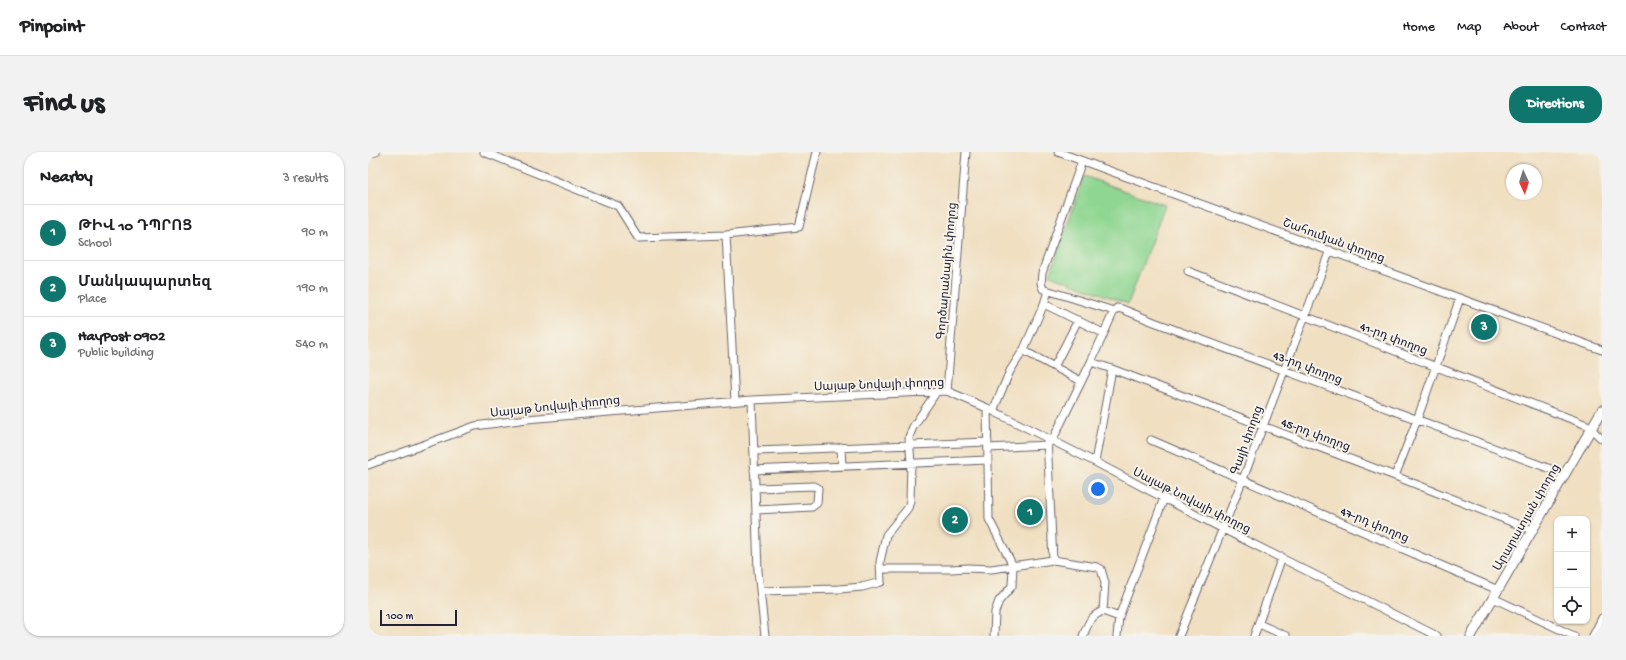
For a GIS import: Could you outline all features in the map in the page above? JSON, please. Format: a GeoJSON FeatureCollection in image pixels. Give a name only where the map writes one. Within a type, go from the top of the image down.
{"type":"FeatureCollection","features":[{"type":"Feature","properties":{"kind":"main road","name":"Արարատյան փողոց"},"geometry":{"type":"LineString","coordinates":[[1472,636],[1602,410]]}},
{"type":"Feature","properties":{"kind":"street"},"geometry":{"type":"LineString","coordinates":[[368,154],[376,152]]}},
{"type":"Feature","properties":{"kind":"street"},"geometry":{"type":"LineString","coordinates":[[484,152],[618,206],[638,238],[726,235],[799,227],[817,152]]}},
{"type":"Feature","properties":{"kind":"street","name":"Գործարանային փողոց"},"geometry":{"type":"LineString","coordinates":[[947,391],[966,152]]}},
{"type":"Feature","properties":{"kind":"street","name":"Շահումյան փողոց"},"geometry":{"type":"LineString","coordinates":[[1058,152],[1602,350]]}},
{"type":"Feature","properties":{"kind":"street"},"geometry":{"type":"LineString","coordinates":[[994,636],[995,612],[999,601],[1012,586],[1014,566],[989,519],[988,445],[990,409],[1010,371],[1024,349],[1044,304],[1045,290],[1041,282],[1042,273],[1082,161]]}},
{"type":"Feature","properties":{"kind":"street"},"geometry":{"type":"LineString","coordinates":[[726,235],[735,401]]}},
{"type":"Feature","properties":{"kind":"street","name":"Գայի փողոց"},"geometry":{"type":"LineString","coordinates":[[1179,636],[1243,479],[1330,250]]}},
{"type":"Feature","properties":{"kind":"street","name":"41-րդ փողոց"},"geometry":{"type":"LineString","coordinates":[[1188,271],[1436,366],[1591,428]]}},
{"type":"Feature","properties":{"kind":"street","name":"43-րդ փողոց"},"geometry":{"type":"LineString","coordinates":[[1045,290],[1114,311],[1117,308],[1122,309],[1564,474]]}},
{"type":"Feature","properties":{"kind":"street"},"geometry":{"type":"LineString","coordinates":[[1395,476],[1417,420],[1460,298]]}},
{"type":"Feature","properties":{"kind":"street"},"geometry":{"type":"LineString","coordinates":[[1044,304],[1103,333]]}},
{"type":"Feature","properties":{"kind":"street"},"geometry":{"type":"LineString","coordinates":[[1053,560],[1049,441],[1091,362],[1114,311]]}},
{"type":"Feature","properties":{"kind":"street"},"geometry":{"type":"LineString","coordinates":[[1054,367],[1078,320]]}},
{"type":"Feature","properties":{"kind":"street"},"geometry":{"type":"LineString","coordinates":[[1024,349],[1028,353],[1081,381]]}},
{"type":"Feature","properties":{"kind":"street","name":"45-րդ փողոց"},"geometry":{"type":"LineString","coordinates":[[1091,362],[1395,476],[1532,530]]}},
{"type":"Feature","properties":{"kind":"street"},"geometry":{"type":"LineString","coordinates":[[1095,462],[1112,369]]}},
{"type":"Feature","properties":{"kind":"street"},"geometry":{"type":"LineString","coordinates":[[760,591],[839,589],[862,587],[881,582],[881,555],[886,534],[908,508],[910,501],[912,463],[909,436],[913,427],[937,391]]}},
{"type":"Feature","properties":{"kind":"street","name":"Սայաթ Նովայի փողոց"},"geometry":{"type":"LineString","coordinates":[[368,465],[474,426],[527,419],[735,401],[947,391],[990,409],[1049,441],[1095,462],[1437,636]]}},
{"type":"Feature","properties":{"kind":"street"},"geometry":{"type":"LineString","coordinates":[[752,400],[760,591],[765,636]]}},
{"type":"Feature","properties":{"kind":"street"},"geometry":{"type":"LineString","coordinates":[[1591,428],[1602,440]]}},
{"type":"Feature","properties":{"kind":"street","name":"47-րդ փողոց"},"geometry":{"type":"LineString","coordinates":[[1151,440],[1498,590]]}},
{"type":"Feature","properties":{"kind":"street"},"geometry":{"type":"LineString","coordinates":[[754,451],[909,444],[988,445],[1049,441]]}},
{"type":"Feature","properties":{"kind":"street"},"geometry":{"type":"LineString","coordinates":[[841,447],[842,466]]}},
{"type":"Feature","properties":{"kind":"street"},"geometry":{"type":"LineString","coordinates":[[754,470],[988,460]]}},
{"type":"Feature","properties":{"kind":"street"},"geometry":{"type":"LineString","coordinates":[[755,488],[814,486],[818,488],[817,503],[812,507],[756,510]]}},
{"type":"Feature","properties":{"kind":"street"},"geometry":{"type":"LineString","coordinates":[[1117,636],[1119,617],[1164,498]]}},
{"type":"Feature","properties":{"kind":"street"},"geometry":{"type":"LineString","coordinates":[[1254,636],[1282,557]]}},
{"type":"Feature","properties":{"kind":"street"},"geometry":{"type":"LineString","coordinates":[[881,569],[991,569],[1053,560],[1096,567],[1101,569],[1105,583],[1103,611]]}},
{"type":"Feature","properties":{"kind":"street"},"geometry":{"type":"LineString","coordinates":[[1493,598],[1574,636]]}},
{"type":"Feature","properties":{"kind":"street"},"geometry":{"type":"LineString","coordinates":[[1083,636],[1090,619],[1095,614],[1103,611],[1119,617]]}},
{"type":"Feature","properties":{"kind":"street"},"geometry":{"type":"LineString","coordinates":[[1593,636],[1602,618]]}},
{"type":"Feature","properties":{"kind":"street"},"geometry":{"type":"LineString","coordinates":[[1259,624],[1286,636]]}},
{"type":"Feature","properties":{"kind":"green space"},"geometry":{"type":"Polygon","coordinates":[[[1084,176],[1165,205],[1128,304],[1050,275],[1084,176]]]}},
{"type":"Feature","properties":{"kind":"place","name":"HayPost 0902"},"geometry":{"type":"Point","coordinates":[1484,327]}},
{"type":"Feature","properties":{"kind":"place","name":"ԹԻՎ 10 ԴՊՐՈՑ"},"geometry":{"type":"Point","coordinates":[1030,512]}},
{"type":"Feature","properties":{"kind":"place","name":"Մանկապարտեզ"},"geometry":{"type":"Point","coordinates":[955,520]}}]}
